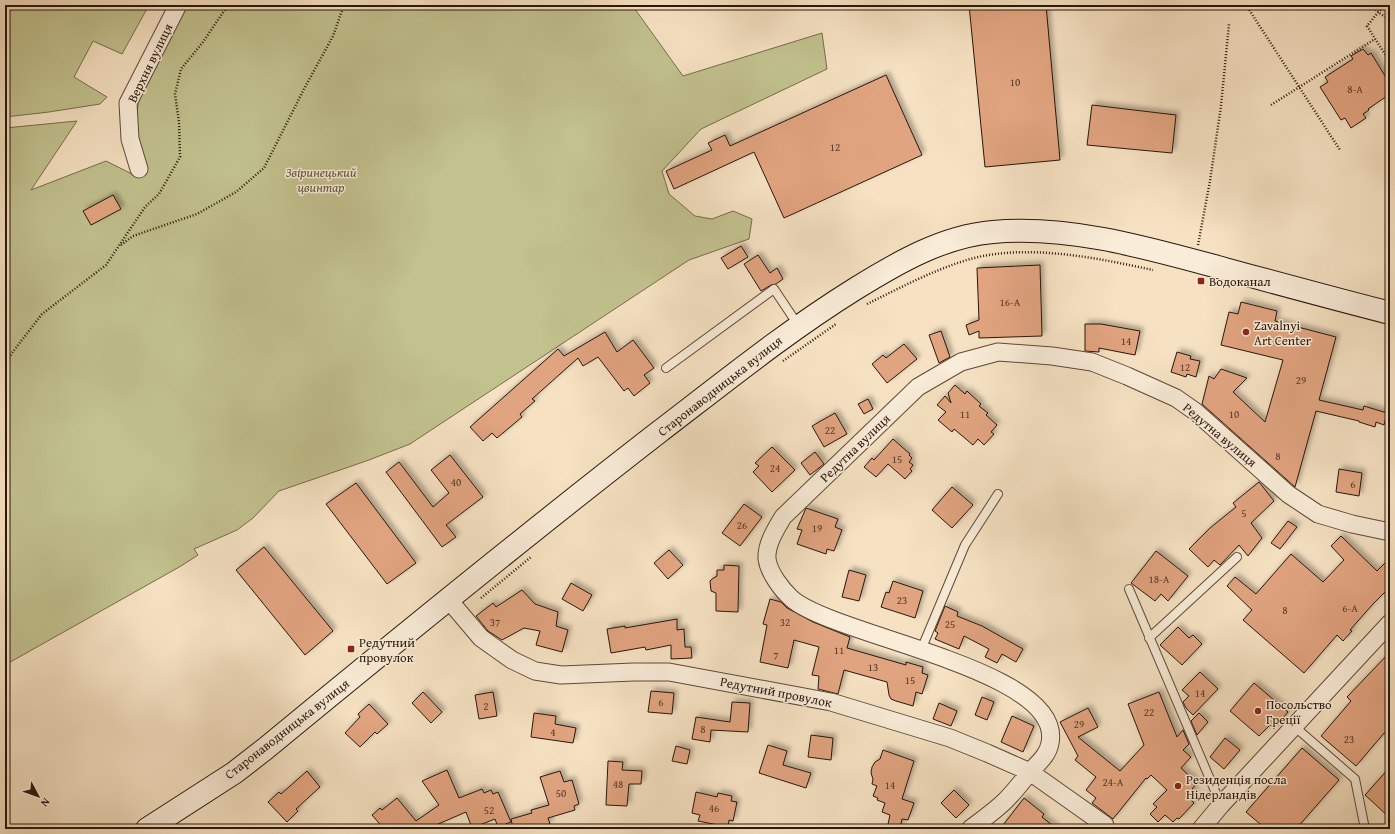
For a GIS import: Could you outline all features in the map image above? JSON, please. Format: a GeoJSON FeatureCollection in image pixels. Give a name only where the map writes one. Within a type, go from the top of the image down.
{"type":"FeatureCollection","features":[{"type":"Feature","properties":{"kind":"main road","name":"Старонаводницька вулиця"},"geometry":{"type":"LineString","coordinates":[[147,829],[234,773],[454,606],[546,520],[799,325],[894,265],[915,255],[944,243],[990,232],[1053,232],[1126,244],[1390,314]]}},
{"type":"Feature","properties":{"kind":"street","name":"Верхня вулиця"},"geometry":{"type":"LineString","coordinates":[[139,169],[130,139],[128,103],[178,5]]}},
{"type":"Feature","properties":{"kind":"street","name":"Редутна вулиця"},"geometry":{"type":"LineString","coordinates":[[970,829],[1005,801],[1046,754],[1050,743],[1050,730],[1044,717],[1035,704],[1004,684],[965,666],[843,624],[803,607],[792,599],[782,588],[772,574],[767,558],[771,539],[784,517],[918,387],[961,362],[998,352],[1052,356],[1092,362],[1176,398],[1196,412],[1288,494],[1318,514],[1352,524],[1390,532]]}},
{"type":"Feature","properties":{"kind":"street","name":"Редутний провулок"},"geometry":{"type":"LineString","coordinates":[[454,606],[481,638],[512,660],[535,671],[561,676],[634,672],[669,672],[831,702],[950,738],[1030,772],[1105,825]]}},
{"type":"Feature","properties":{"kind":"street"},"geometry":{"type":"LineString","coordinates":[[1201,829],[1221,805],[1390,623]]}},
{"type":"Feature","properties":{"kind":"lane"},"geometry":{"type":"LineString","coordinates":[[666,368],[774,289],[799,325]]}},
{"type":"Feature","properties":{"kind":"lane"},"geometry":{"type":"LineString","coordinates":[[921,650],[964,545],[998,494]]}},
{"type":"Feature","properties":{"kind":"lane"},"geometry":{"type":"LineString","coordinates":[[1149,638],[1237,557]]}},
{"type":"Feature","properties":{"kind":"lane"},"geometry":{"type":"LineString","coordinates":[[1129,589],[1221,805]]}},
{"type":"Feature","properties":{"kind":"lane"},"geometry":{"type":"LineString","coordinates":[[1295,727],[1355,779],[1365,829]]}},
{"type":"Feature","properties":{"kind":"path"},"geometry":{"type":"LineString","coordinates":[[5,366],[12,353],[42,314],[106,265],[145,208],[159,194],[180,157],[179,122],[175,94],[181,70],[203,42],[228,5]]}},
{"type":"Feature","properties":{"kind":"path"},"geometry":{"type":"LineString","coordinates":[[119,247],[133,236],[197,214],[236,192],[264,168],[333,36],[344,5]]}},
{"type":"Feature","properties":{"kind":"path"},"geometry":{"type":"LineString","coordinates":[[1246,5],[1340,150]]}},
{"type":"Feature","properties":{"kind":"path"},"geometry":{"type":"LineString","coordinates":[[1371,5],[1385,17],[1390,18]]}},
{"type":"Feature","properties":{"kind":"path"},"geometry":{"type":"LineString","coordinates":[[1390,8],[1383,5],[1367,26],[1390,62]]}},
{"type":"Feature","properties":{"kind":"path"},"geometry":{"type":"LineString","coordinates":[[1198,247],[1222,106],[1229,24]]}},
{"type":"Feature","properties":{"kind":"path"},"geometry":{"type":"LineString","coordinates":[[1271,105],[1375,39]]}},
{"type":"Feature","properties":{"kind":"path"},"geometry":{"type":"LineString","coordinates":[[866,305],[918,279],[949,266],[974,258],[996,255],[1043,253],[1066,255],[1092,258],[1154,270]]}},
{"type":"Feature","properties":{"kind":"path"},"geometry":{"type":"LineString","coordinates":[[779,364],[841,321]]}},
{"type":"Feature","properties":{"kind":"path"},"geometry":{"type":"LineString","coordinates":[[454,606],[535,554]]}},
{"type":"Feature","properties":{"kind":"green space"},"geometry":{"type":"Polygon","coordinates":[[[5,5],[149,5],[122,54],[93,41],[74,77],[107,97],[100,104],[5,117],[5,5]]]}},
{"type":"Feature","properties":{"kind":"green space","name":"Звіринецький цвинтар"},"geometry":{"type":"Polygon","coordinates":[[[184,5],[632,5],[683,76],[822,33],[827,69],[701,129],[662,171],[669,194],[695,216],[712,219],[733,211],[752,219],[749,239],[689,260],[410,444],[369,460],[279,491],[253,518],[237,530],[194,549],[198,555],[181,566],[5,665],[5,128],[77,121],[31,190],[106,161],[134,175],[135,133],[139,95],[184,5]]]}},
{"type":"Feature","properties":{"kind":"building"},"geometry":{"type":"Polygon","coordinates":[[[969,5],[1046,5],[1060,160],[985,167],[969,5]]]}},
{"type":"Feature","properties":{"kind":"building"},"geometry":{"type":"Polygon","coordinates":[[[1363,49],[1368,55],[1371,53],[1390,84],[1390,94],[1368,109],[1369,110],[1363,114],[1366,118],[1351,128],[1345,118],[1341,120],[1320,87],[1328,82],[1325,77],[1353,59],[1351,56],[1363,49]]]}},
{"type":"Feature","properties":{"kind":"building"},"geometry":{"type":"Polygon","coordinates":[[[886,75],[922,155],[784,218],[754,152],[674,189],[666,171],[712,150],[708,143],[725,135],[730,146],[886,75]]]}},
{"type":"Feature","properties":{"kind":"building"},"geometry":{"type":"Polygon","coordinates":[[[1092,105],[1176,115],[1172,153],[1087,145],[1092,105]]]}},
{"type":"Feature","properties":{"kind":"building"},"geometry":{"type":"Polygon","coordinates":[[[113,195],[121,209],[91,225],[83,211],[113,195]]]}},
{"type":"Feature","properties":{"kind":"building"},"geometry":{"type":"Polygon","coordinates":[[[741,246],[748,257],[728,269],[721,258],[741,246]]]}},
{"type":"Feature","properties":{"kind":"building"},"geometry":{"type":"Polygon","coordinates":[[[758,255],[770,273],[777,268],[783,279],[761,291],[744,264],[758,255]]]}},
{"type":"Feature","properties":{"kind":"building"},"geometry":{"type":"Polygon","coordinates":[[[1040,265],[1042,336],[979,338],[979,331],[969,335],[966,325],[979,320],[977,268],[1040,265]]]}},
{"type":"Feature","properties":{"kind":"building"},"geometry":{"type":"Polygon","coordinates":[[[1241,302],[1277,311],[1275,321],[1336,337],[1319,400],[1363,410],[1364,406],[1387,413],[1384,425],[1376,422],[1375,427],[1359,421],[1316,411],[1295,487],[1202,404],[1209,376],[1214,379],[1221,369],[1247,378],[1233,392],[1265,422],[1283,360],[1221,345],[1229,312],[1238,314],[1241,302]]]}},
{"type":"Feature","properties":{"kind":"building"},"geometry":{"type":"Polygon","coordinates":[[[1085,324],[1101,324],[1140,331],[1135,355],[1099,348],[1099,352],[1085,351],[1085,324]]]}},
{"type":"Feature","properties":{"kind":"building"},"geometry":{"type":"Polygon","coordinates":[[[941,331],[950,357],[939,363],[929,335],[941,331]]]}},
{"type":"Feature","properties":{"kind":"building"},"geometry":{"type":"Polygon","coordinates":[[[605,332],[617,352],[633,340],[654,368],[644,375],[650,383],[634,396],[628,388],[624,391],[598,357],[583,366],[578,358],[532,399],[535,401],[520,414],[522,417],[497,438],[492,433],[483,441],[470,427],[558,349],[564,356],[605,332]]]}},
{"type":"Feature","properties":{"kind":"building"},"geometry":{"type":"Polygon","coordinates":[[[904,344],[917,359],[887,383],[872,364],[883,355],[886,358],[904,344]]]}},
{"type":"Feature","properties":{"kind":"building"},"geometry":{"type":"Polygon","coordinates":[[[1177,352],[1191,356],[1190,359],[1200,361],[1196,377],[1187,374],[1186,377],[1171,372],[1177,352]]]}},
{"type":"Feature","properties":{"kind":"building"},"geometry":{"type":"Polygon","coordinates":[[[955,385],[965,394],[967,391],[981,404],[979,406],[988,413],[986,415],[997,425],[991,432],[994,434],[984,445],[978,439],[973,445],[954,429],[952,432],[938,420],[946,412],[937,405],[945,396],[951,403],[948,393],[955,385]]]}},
{"type":"Feature","properties":{"kind":"building"},"geometry":{"type":"Polygon","coordinates":[[[868,399],[873,409],[864,414],[858,404],[868,399]]]}},
{"type":"Feature","properties":{"kind":"building"},"geometry":{"type":"Polygon","coordinates":[[[835,413],[847,434],[824,447],[812,426],[835,413]]]}},
{"type":"Feature","properties":{"kind":"building"},"geometry":{"type":"Polygon","coordinates":[[[893,439],[910,454],[909,455],[912,458],[909,462],[913,465],[910,469],[912,471],[905,479],[888,464],[876,477],[864,467],[872,458],[874,460],[893,439]]]}},
{"type":"Feature","properties":{"kind":"building"},"geometry":{"type":"Polygon","coordinates":[[[772,447],[795,470],[772,492],[753,472],[759,466],[755,463],[772,447]]]}},
{"type":"Feature","properties":{"kind":"building"},"geometry":{"type":"Polygon","coordinates":[[[815,452],[824,464],[810,475],[801,463],[815,452]]]}},
{"type":"Feature","properties":{"kind":"building"},"geometry":{"type":"Polygon","coordinates":[[[450,455],[483,497],[446,525],[456,537],[442,547],[386,472],[399,462],[433,507],[449,493],[431,470],[450,455]]]}},
{"type":"Feature","properties":{"kind":"building"},"geometry":{"type":"Polygon","coordinates":[[[1339,469],[1362,473],[1359,496],[1336,492],[1339,469]]]}},
{"type":"Feature","properties":{"kind":"building"},"geometry":{"type":"Polygon","coordinates":[[[1259,482],[1274,501],[1251,523],[1262,538],[1248,556],[1239,545],[1220,565],[1214,560],[1208,567],[1189,549],[1210,528],[1236,507],[1233,503],[1259,482]]]}},
{"type":"Feature","properties":{"kind":"building"},"geometry":{"type":"Polygon","coordinates":[[[356,483],[416,563],[387,584],[326,504],[356,483]]]}},
{"type":"Feature","properties":{"kind":"building"},"geometry":{"type":"Polygon","coordinates":[[[952,487],[973,505],[952,528],[932,510],[952,487]]]}},
{"type":"Feature","properties":{"kind":"building"},"geometry":{"type":"Polygon","coordinates":[[[744,504],[762,517],[740,546],[722,533],[744,504]]]}},
{"type":"Feature","properties":{"kind":"building"},"geometry":{"type":"Polygon","coordinates":[[[806,508],[838,519],[835,527],[842,530],[834,551],[827,549],[826,554],[797,544],[802,530],[797,529],[806,508]]]}},
{"type":"Feature","properties":{"kind":"building"},"geometry":{"type":"Polygon","coordinates":[[[1288,521],[1297,527],[1280,549],[1271,543],[1288,521]]]}},
{"type":"Feature","properties":{"kind":"building"},"geometry":{"type":"Polygon","coordinates":[[[1341,536],[1377,571],[1390,558],[1390,587],[1350,630],[1352,631],[1343,641],[1337,635],[1304,673],[1243,620],[1252,610],[1227,586],[1235,577],[1256,594],[1291,554],[1323,582],[1344,560],[1331,546],[1341,536]]]}},
{"type":"Feature","properties":{"kind":"building"},"geometry":{"type":"Polygon","coordinates":[[[264,547],[333,631],[305,655],[236,570],[264,547]]]}},
{"type":"Feature","properties":{"kind":"building"},"geometry":{"type":"Polygon","coordinates":[[[669,550],[683,565],[668,579],[654,563],[669,550]]]}},
{"type":"Feature","properties":{"kind":"building"},"geometry":{"type":"Polygon","coordinates":[[[1156,551],[1188,576],[1168,601],[1161,594],[1155,601],[1131,583],[1156,551]]]}},
{"type":"Feature","properties":{"kind":"building"},"geometry":{"type":"Polygon","coordinates":[[[724,565],[739,566],[738,612],[716,611],[716,593],[711,591],[710,581],[717,576],[717,570],[724,570],[724,565]]]}},
{"type":"Feature","properties":{"kind":"building"},"geometry":{"type":"Polygon","coordinates":[[[849,570],[866,575],[859,601],[842,597],[849,570]]]}},
{"type":"Feature","properties":{"kind":"building"},"geometry":{"type":"Polygon","coordinates":[[[893,581],[923,591],[915,618],[881,607],[886,592],[889,593],[893,581]]]}},
{"type":"Feature","properties":{"kind":"building"},"geometry":{"type":"Polygon","coordinates":[[[571,583],[592,595],[583,611],[562,599],[571,583]]]}},
{"type":"Feature","properties":{"kind":"building"},"geometry":{"type":"Polygon","coordinates":[[[522,590],[535,604],[558,612],[556,626],[568,630],[562,652],[536,645],[540,631],[524,628],[502,640],[488,631],[476,616],[493,603],[496,607],[522,590]]]}},
{"type":"Feature","properties":{"kind":"building"},"geometry":{"type":"Polygon","coordinates":[[[770,599],[781,602],[787,608],[813,622],[850,637],[847,648],[906,665],[906,662],[923,667],[922,673],[928,675],[922,694],[916,692],[913,706],[896,701],[891,699],[889,695],[887,682],[844,670],[838,694],[818,689],[819,676],[812,675],[819,647],[794,640],[788,668],[760,662],[767,625],[763,624],[770,599]]]}},
{"type":"Feature","properties":{"kind":"building"},"geometry":{"type":"Polygon","coordinates":[[[945,606],[958,612],[957,616],[982,626],[1023,649],[1016,662],[1002,654],[997,663],[985,657],[989,649],[964,636],[959,649],[935,639],[938,633],[935,631],[945,606]]]}},
{"type":"Feature","properties":{"kind":"building"},"geometry":{"type":"Polygon","coordinates":[[[677,619],[677,630],[684,629],[685,647],[691,647],[692,658],[671,659],[671,645],[646,650],[645,647],[611,653],[607,629],[625,626],[625,628],[677,619]]]}},
{"type":"Feature","properties":{"kind":"building"},"geometry":{"type":"Polygon","coordinates":[[[1178,627],[1189,638],[1193,635],[1202,644],[1182,665],[1160,645],[1178,627]]]}},
{"type":"Feature","properties":{"kind":"building"},"geometry":{"type":"Polygon","coordinates":[[[1390,652],[1390,737],[1385,732],[1356,766],[1321,736],[1351,701],[1347,697],[1390,652]]]}},
{"type":"Feature","properties":{"kind":"building"},"geometry":{"type":"Polygon","coordinates":[[[1200,672],[1218,689],[1193,715],[1186,708],[1183,702],[1189,696],[1182,690],[1200,672]]]}},
{"type":"Feature","properties":{"kind":"building"},"geometry":{"type":"Polygon","coordinates":[[[1254,683],[1288,712],[1274,729],[1270,725],[1259,736],[1230,711],[1254,683]]]}},
{"type":"Feature","properties":{"kind":"building"},"geometry":{"type":"Polygon","coordinates":[[[651,691],[674,693],[672,714],[648,712],[651,691]]]}},
{"type":"Feature","properties":{"kind":"building"},"geometry":{"type":"Polygon","coordinates":[[[423,692],[442,712],[431,723],[412,703],[423,692]]]}},
{"type":"Feature","properties":{"kind":"building"},"geometry":{"type":"Polygon","coordinates":[[[493,692],[497,716],[479,719],[475,695],[493,692]]]}},
{"type":"Feature","properties":{"kind":"building"},"geometry":{"type":"Polygon","coordinates":[[[1159,692],[1177,737],[1183,730],[1189,744],[1183,750],[1191,757],[1181,768],[1197,783],[1192,789],[1196,793],[1190,799],[1194,803],[1179,819],[1177,818],[1173,822],[1165,815],[1158,822],[1150,814],[1157,807],[1153,804],[1167,790],[1151,775],[1147,779],[1146,778],[1113,819],[1092,803],[1096,798],[1086,790],[1096,777],[1075,760],[1078,756],[1060,722],[1088,708],[1098,727],[1078,737],[1120,771],[1144,745],[1128,704],[1159,692]]]}},
{"type":"Feature","properties":{"kind":"building"},"geometry":{"type":"Polygon","coordinates":[[[982,697],[994,702],[987,720],[975,715],[982,697]]]}},
{"type":"Feature","properties":{"kind":"building"},"geometry":{"type":"Polygon","coordinates":[[[732,702],[750,703],[748,732],[711,730],[710,742],[692,739],[696,717],[730,722],[732,702]]]}},
{"type":"Feature","properties":{"kind":"building"},"geometry":{"type":"Polygon","coordinates":[[[939,703],[957,711],[951,726],[933,719],[939,703]]]}},
{"type":"Feature","properties":{"kind":"building"},"geometry":{"type":"Polygon","coordinates":[[[369,704],[388,724],[377,734],[375,732],[360,747],[345,733],[360,717],[358,714],[369,704]]]}},
{"type":"Feature","properties":{"kind":"building"},"geometry":{"type":"Polygon","coordinates":[[[534,713],[556,716],[555,724],[576,728],[573,743],[531,737],[534,713]]]}},
{"type":"Feature","properties":{"kind":"building"},"geometry":{"type":"Polygon","coordinates":[[[1199,713],[1208,722],[1197,735],[1191,721],[1199,713]]]}},
{"type":"Feature","properties":{"kind":"building"},"geometry":{"type":"Polygon","coordinates":[[[1012,716],[1034,726],[1023,752],[1001,742],[1012,716]]]}},
{"type":"Feature","properties":{"kind":"building"},"geometry":{"type":"Polygon","coordinates":[[[811,735],[833,738],[831,760],[808,757],[811,735]]]}},
{"type":"Feature","properties":{"kind":"building"},"geometry":{"type":"Polygon","coordinates":[[[1225,738],[1240,750],[1224,769],[1210,757],[1225,738]]]}},
{"type":"Feature","properties":{"kind":"building"},"geometry":{"type":"Polygon","coordinates":[[[768,745],[787,751],[783,765],[811,773],[806,788],[759,773],[768,745]]]}},
{"type":"Feature","properties":{"kind":"building"},"geometry":{"type":"Polygon","coordinates":[[[676,746],[690,750],[687,764],[672,761],[676,746]]]}},
{"type":"Feature","properties":{"kind":"building"},"geometry":{"type":"Polygon","coordinates":[[[1302,748],[1339,780],[1296,829],[1266,829],[1246,812],[1302,748]]]}},
{"type":"Feature","properties":{"kind":"building"},"geometry":{"type":"Polygon","coordinates":[[[883,750],[914,761],[902,799],[914,803],[908,820],[902,819],[900,829],[887,829],[890,815],[882,812],[885,803],[877,800],[878,798],[873,796],[877,786],[872,784],[872,767],[875,762],[880,759],[883,750]]]}},
{"type":"Feature","properties":{"kind":"building"},"geometry":{"type":"Polygon","coordinates":[[[608,761],[623,762],[622,770],[642,771],[641,784],[629,784],[627,806],[606,805],[608,761]]]}},
{"type":"Feature","properties":{"kind":"building"},"geometry":{"type":"Polygon","coordinates":[[[1390,767],[1390,818],[1365,795],[1390,767]]]}},
{"type":"Feature","properties":{"kind":"building"},"geometry":{"type":"Polygon","coordinates":[[[447,770],[459,798],[482,789],[484,793],[491,790],[493,794],[498,792],[511,822],[498,827],[495,819],[472,828],[466,812],[436,825],[439,829],[384,829],[372,815],[380,808],[382,810],[397,798],[416,821],[439,805],[422,781],[447,770]]]}},
{"type":"Feature","properties":{"kind":"building"},"geometry":{"type":"Polygon","coordinates":[[[307,771],[320,787],[296,809],[298,811],[287,822],[268,802],[279,792],[281,794],[307,771]]]}},
{"type":"Feature","properties":{"kind":"building"},"geometry":{"type":"Polygon","coordinates":[[[560,771],[564,782],[572,780],[579,804],[574,806],[575,810],[548,818],[550,824],[528,829],[513,829],[511,819],[532,813],[531,810],[549,805],[540,777],[560,771]]]}},
{"type":"Feature","properties":{"kind":"building"},"geometry":{"type":"Polygon","coordinates":[[[954,790],[969,805],[956,818],[941,803],[954,790]]]}},
{"type":"Feature","properties":{"kind":"building"},"geometry":{"type":"Polygon","coordinates":[[[696,792],[717,797],[718,793],[732,796],[731,801],[737,802],[733,821],[729,820],[728,827],[698,821],[700,815],[692,813],[696,792]]]}},
{"type":"Feature","properties":{"kind":"building"},"geometry":{"type":"Polygon","coordinates":[[[1024,798],[1044,814],[1042,817],[1057,829],[1000,829],[1024,798]]]}},
{"type":"Feature","properties":{"kind":"place","name":"Водоканал"},"geometry":{"type":"Point","coordinates":[1201,281]}},
{"type":"Feature","properties":{"kind":"place","name":"Zavalnyi Art Center"},"geometry":{"type":"Point","coordinates":[1246,332]}},
{"type":"Feature","properties":{"kind":"place","name":"Редутний провулок"},"geometry":{"type":"Point","coordinates":[351,649]}},
{"type":"Feature","properties":{"kind":"place","name":"Посольство Греції"},"geometry":{"type":"Point","coordinates":[1258,711]}},
{"type":"Feature","properties":{"kind":"place","name":"Резиденція посла Нідерландів"},"geometry":{"type":"Point","coordinates":[1178,786]}}]}
